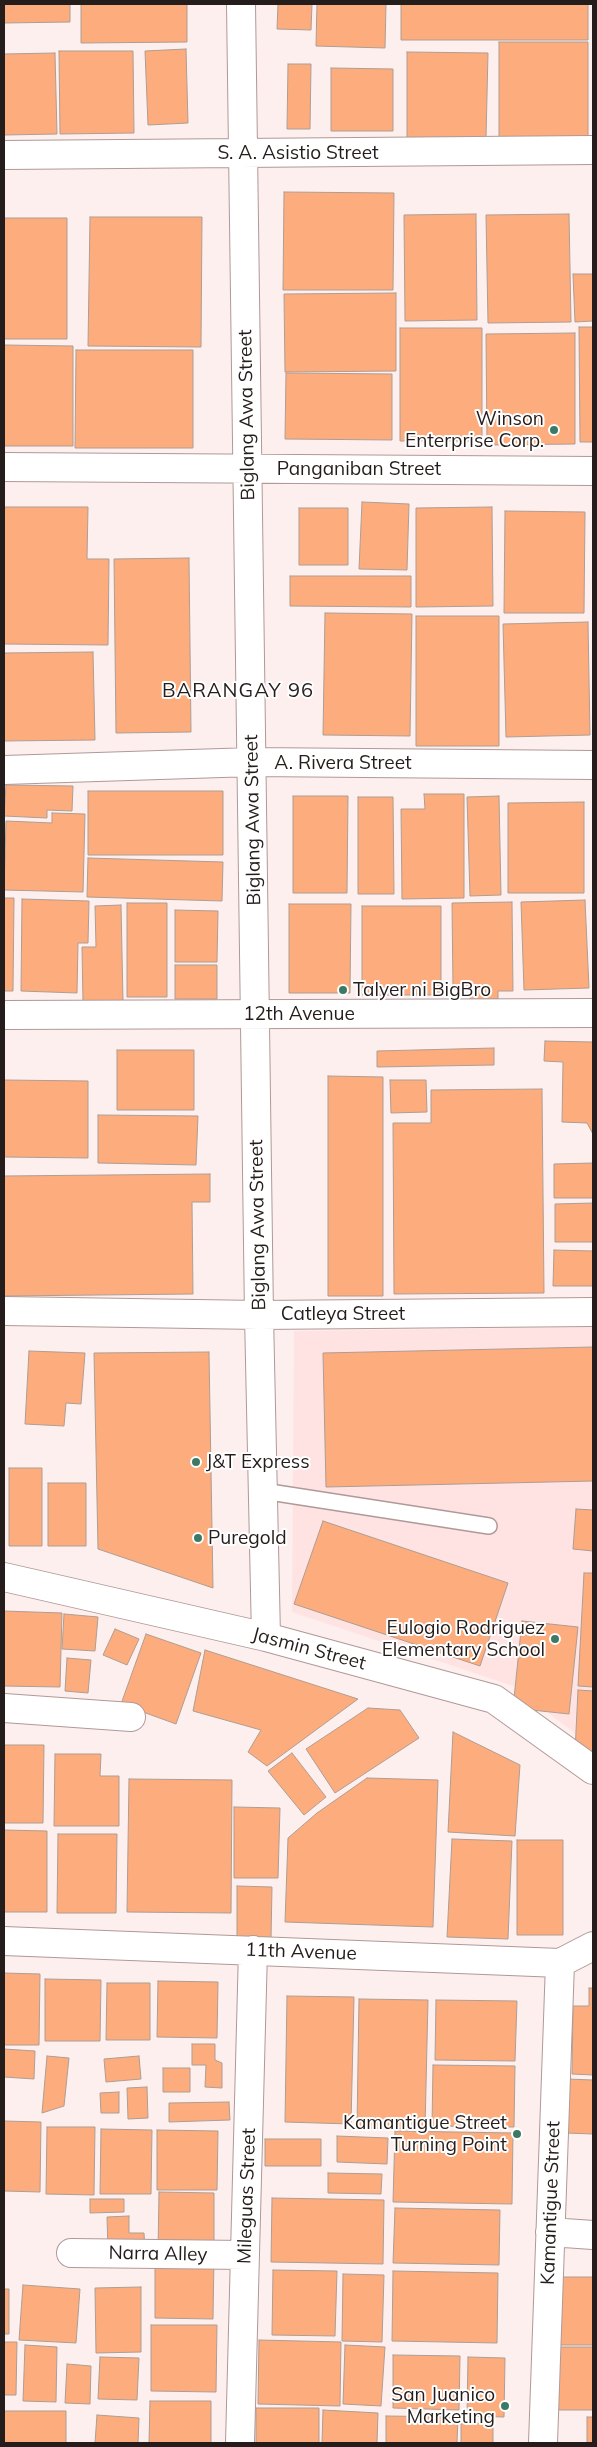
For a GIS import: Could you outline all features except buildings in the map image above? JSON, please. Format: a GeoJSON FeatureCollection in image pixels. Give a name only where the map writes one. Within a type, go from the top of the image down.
{"type":"FeatureCollection","features":[{"type":"Feature","properties":{"kind":"street","name":"Biglang Awa Street"},"geometry":{"type":"LineString","coordinates":[[241,4],[259,1314],[266,1637]]}},
{"type":"Feature","properties":{"kind":"street","name":"S. A. Asistio Street"},"geometry":{"type":"LineString","coordinates":[[4,155],[593,150]]}},
{"type":"Feature","properties":{"kind":"street","name":"Panganiban Street"},"geometry":{"type":"LineString","coordinates":[[4,467],[593,470]]}},
{"type":"Feature","properties":{"kind":"street","name":"A. Rivera Street"},"geometry":{"type":"LineString","coordinates":[[4,770],[252,762],[593,765]]}},
{"type":"Feature","properties":{"kind":"street","name":"12th Avenue"},"geometry":{"type":"LineString","coordinates":[[4,1015],[593,1013]]}},
{"type":"Feature","properties":{"kind":"street","name":"Catleya Street"},"geometry":{"type":"LineString","coordinates":[[4,1311],[259,1314],[593,1312]]}},
{"type":"Feature","properties":{"kind":"street","name":"Jasmin Street"},"geometry":{"type":"LineString","coordinates":[[4,1577],[266,1637],[494,1699],[593,1770]]}},
{"type":"Feature","properties":{"kind":"street"},"geometry":{"type":"LineString","coordinates":[[4,1708],[131,1717]]}},
{"type":"Feature","properties":{"kind":"street","name":"11th Avenue"},"geometry":{"type":"LineString","coordinates":[[4,1941],[560,1963],[593,1946]]}},
{"type":"Feature","properties":{"kind":"street","name":"Mileguas Street"},"geometry":{"type":"LineString","coordinates":[[240,2443],[253,1950]]}},
{"type":"Feature","properties":{"kind":"street","name":"Kamantigue Street"},"geometry":{"type":"LineString","coordinates":[[543,2443],[560,1963]]}},
{"type":"Feature","properties":{"kind":"street"},"geometry":{"type":"LineString","coordinates":[[550,2232],[593,2236]]}},
{"type":"Feature","properties":{"kind":"street","name":"Narra Alley"},"geometry":{"type":"LineString","coordinates":[[71,2253],[245,2255]]}},
{"type":"Feature","properties":{"kind":"lane"},"geometry":{"type":"LineString","coordinates":[[263,1491],[489,1526]]}},
{"type":"Feature","properties":{"kind":"shaded area"},"geometry":{"type":"Polygon","coordinates":[[[593,1327],[593,1747],[513,1686],[292,1612],[294,1331],[593,1327]]]}},
{"type":"Feature","properties":{"kind":"place","name":"Winson Enterprise Corp."},"geometry":{"type":"Point","coordinates":[554,430]}},
{"type":"Feature","properties":{"kind":"place","name":"Talyer ni BigBro"},"geometry":{"type":"Point","coordinates":[343,990]}},
{"type":"Feature","properties":{"kind":"place","name":"J&T Express"},"geometry":{"type":"Point","coordinates":[196,1462]}},
{"type":"Feature","properties":{"kind":"place","name":"Puregold"},"geometry":{"type":"Point","coordinates":[198,1538]}},
{"type":"Feature","properties":{"kind":"place","name":"Eulogio Rodriguez Elementary School"},"geometry":{"type":"Point","coordinates":[555,1639]}},
{"type":"Feature","properties":{"kind":"place","name":"Kamantigue Street Turning Point"},"geometry":{"type":"Point","coordinates":[517,2134]}},
{"type":"Feature","properties":{"kind":"place","name":"San Juanico Marketing"},"geometry":{"type":"Point","coordinates":[505,2406]}},
{"type":"Feature","properties":{"kind":"district","name":"BARANGAY 96"},"geometry":{"type":"Point","coordinates":[238,691]}}]}
